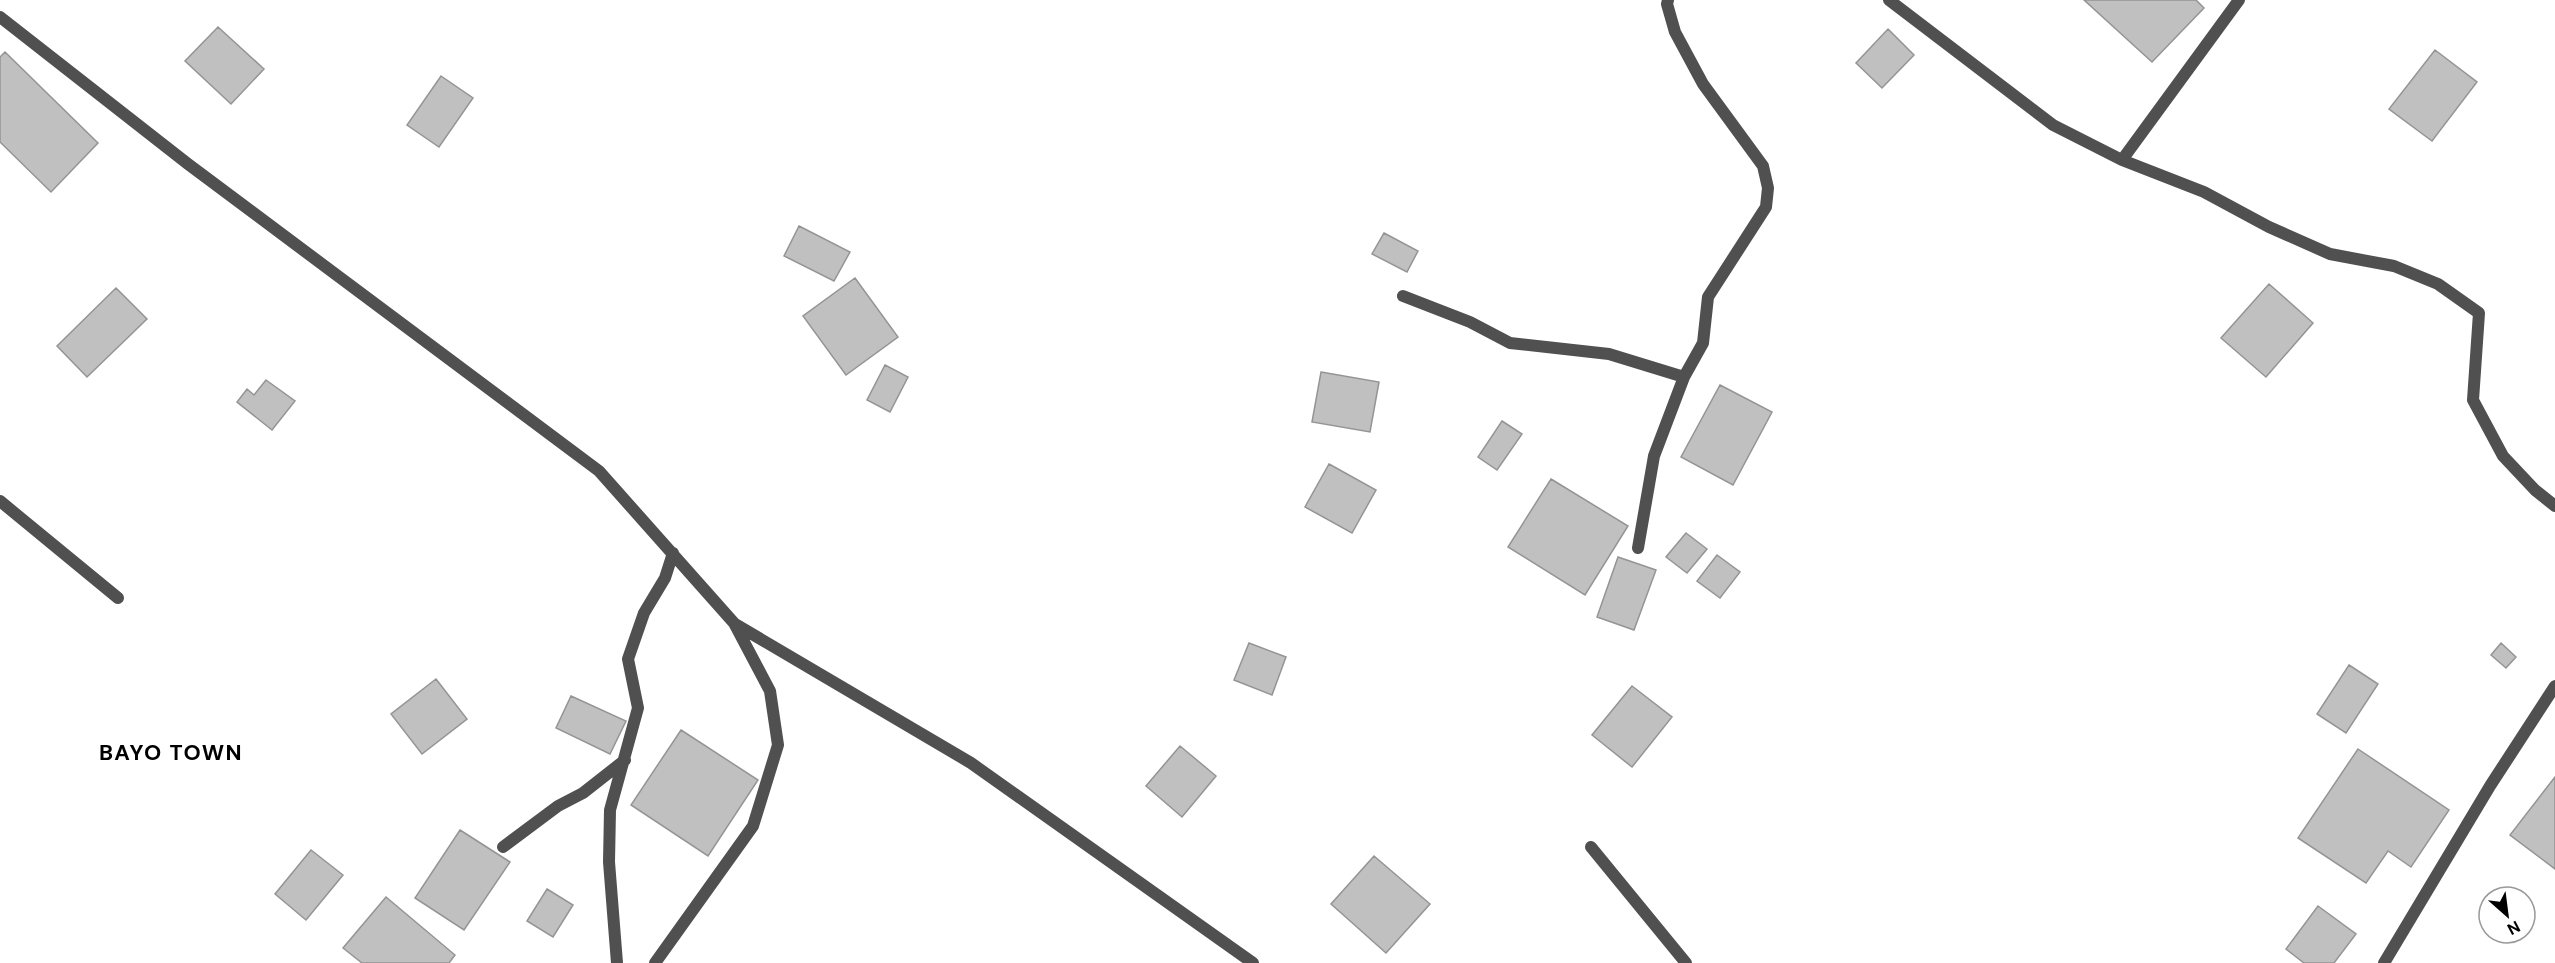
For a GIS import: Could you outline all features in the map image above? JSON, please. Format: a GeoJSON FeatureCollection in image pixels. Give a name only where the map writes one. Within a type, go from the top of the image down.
{"type":"FeatureCollection","features":[{"type":"Feature","properties":{"kind":"street"},"geometry":{"type":"LineString","coordinates":[[1638,548],[1654,456],[1684,377],[1702,343],[1708,297],[1766,207],[1768,188],[1763,166],[1703,84],[1675,32],[1667,4],[1668,0]]}},
{"type":"Feature","properties":{"kind":"street"},"geometry":{"type":"LineString","coordinates":[[1889,0],[2053,125],[2122,160],[2204,192],[2269,227],[2330,254],[2394,266],[2438,284],[2479,313],[2473,400],[2503,456],[2535,490],[2555,506]]}},
{"type":"Feature","properties":{"kind":"street"},"geometry":{"type":"LineString","coordinates":[[2122,160],[2239,0]]}},
{"type":"Feature","properties":{"kind":"street"},"geometry":{"type":"LineString","coordinates":[[0,17],[188,164],[599,471],[734,623],[770,691],[778,746],[753,826],[655,963]]}},
{"type":"Feature","properties":{"kind":"street"},"geometry":{"type":"LineString","coordinates":[[1403,296],[1470,322],[1510,343],[1555,350],[1609,354],[1684,377]]}},
{"type":"Feature","properties":{"kind":"street"},"geometry":{"type":"LineString","coordinates":[[0,501],[118,598]]}},
{"type":"Feature","properties":{"kind":"street"},"geometry":{"type":"LineString","coordinates":[[617,963],[609,862],[610,810],[638,708],[628,659],[644,613],[665,578],[673,553]]}},
{"type":"Feature","properties":{"kind":"street"},"geometry":{"type":"LineString","coordinates":[[734,623],[971,763],[1253,963]]}},
{"type":"Feature","properties":{"kind":"street"},"geometry":{"type":"LineString","coordinates":[[2384,963],[2490,786],[2555,686]]}},
{"type":"Feature","properties":{"kind":"street"},"geometry":{"type":"LineString","coordinates":[[503,847],[558,806],[583,793],[625,760]]}},
{"type":"Feature","properties":{"kind":"street"},"geometry":{"type":"LineString","coordinates":[[1591,847],[1686,963]]}},
{"type":"Feature","properties":{"kind":"building"},"geometry":{"type":"Polygon","coordinates":[[[2084,0],[2196,0],[2204,8],[2152,62],[2084,0]]]}},
{"type":"Feature","properties":{"kind":"building"},"geometry":{"type":"Polygon","coordinates":[[[218,27],[264,69],[231,104],[185,61],[218,27]]]}},
{"type":"Feature","properties":{"kind":"building"},"geometry":{"type":"Polygon","coordinates":[[[1888,29],[1914,55],[1882,88],[1856,63],[1888,29]]]}},
{"type":"Feature","properties":{"kind":"building"},"geometry":{"type":"Polygon","coordinates":[[[2435,50],[2477,82],[2432,141],[2389,109],[2435,50]]]}},
{"type":"Feature","properties":{"kind":"building"},"geometry":{"type":"Polygon","coordinates":[[[5,52],[98,143],[51,192],[0,142],[0,57],[5,52]]]}},
{"type":"Feature","properties":{"kind":"building"},"geometry":{"type":"Polygon","coordinates":[[[441,76],[473,98],[439,147],[407,125],[441,76]]]}},
{"type":"Feature","properties":{"kind":"building"},"geometry":{"type":"Polygon","coordinates":[[[799,226],[850,252],[834,281],[784,256],[799,226]]]}},
{"type":"Feature","properties":{"kind":"building"},"geometry":{"type":"Polygon","coordinates":[[[1384,233],[1418,251],[1407,272],[1372,254],[1384,233]]]}},
{"type":"Feature","properties":{"kind":"building"},"geometry":{"type":"Polygon","coordinates":[[[855,278],[898,337],[846,375],[803,316],[855,278]]]}},
{"type":"Feature","properties":{"kind":"building"},"geometry":{"type":"Polygon","coordinates":[[[2269,284],[2313,323],[2266,377],[2221,338],[2269,284]]]}},
{"type":"Feature","properties":{"kind":"building"},"geometry":{"type":"Polygon","coordinates":[[[116,288],[147,319],[87,377],[57,346],[116,288]]]}},
{"type":"Feature","properties":{"kind":"building"},"geometry":{"type":"Polygon","coordinates":[[[885,365],[908,377],[890,412],[867,400],[885,365]]]}},
{"type":"Feature","properties":{"kind":"building"},"geometry":{"type":"Polygon","coordinates":[[[1321,372],[1379,382],[1370,432],[1312,422],[1321,372]]]}},
{"type":"Feature","properties":{"kind":"building"},"geometry":{"type":"Polygon","coordinates":[[[266,380],[295,401],[272,430],[237,402],[247,389],[254,395],[266,380]]]}},
{"type":"Feature","properties":{"kind":"building"},"geometry":{"type":"Polygon","coordinates":[[[1720,385],[1772,412],[1733,485],[1681,457],[1720,385]]]}},
{"type":"Feature","properties":{"kind":"building"},"geometry":{"type":"Polygon","coordinates":[[[1502,421],[1522,434],[1497,470],[1478,457],[1502,421]]]}},
{"type":"Feature","properties":{"kind":"building"},"geometry":{"type":"Polygon","coordinates":[[[1329,464],[1376,490],[1352,533],[1305,507],[1329,464]]]}},
{"type":"Feature","properties":{"kind":"building"},"geometry":{"type":"Polygon","coordinates":[[[1551,479],[1628,526],[1585,595],[1508,547],[1551,479]]]}},
{"type":"Feature","properties":{"kind":"building"},"geometry":{"type":"Polygon","coordinates":[[[1686,533],[1707,549],[1687,573],[1666,557],[1686,533]]]}},
{"type":"Feature","properties":{"kind":"building"},"geometry":{"type":"Polygon","coordinates":[[[1717,555],[1740,572],[1720,598],[1697,581],[1717,555]]]}},
{"type":"Feature","properties":{"kind":"building"},"geometry":{"type":"Polygon","coordinates":[[[1618,557],[1656,570],[1634,630],[1597,617],[1618,557]]]}},
{"type":"Feature","properties":{"kind":"building"},"geometry":{"type":"Polygon","coordinates":[[[1249,643],[1286,657],[1272,695],[1234,680],[1249,643]]]}},
{"type":"Feature","properties":{"kind":"building"},"geometry":{"type":"Polygon","coordinates":[[[2501,643],[2516,657],[2506,668],[2491,655],[2501,643]]]}},
{"type":"Feature","properties":{"kind":"building"},"geometry":{"type":"Polygon","coordinates":[[[2349,665],[2378,684],[2346,733],[2317,714],[2349,665]]]}},
{"type":"Feature","properties":{"kind":"building"},"geometry":{"type":"Polygon","coordinates":[[[436,679],[467,719],[422,754],[391,714],[436,679]]]}},
{"type":"Feature","properties":{"kind":"building"},"geometry":{"type":"Polygon","coordinates":[[[1632,686],[1672,717],[1632,767],[1592,735],[1632,686]]]}},
{"type":"Feature","properties":{"kind":"building"},"geometry":{"type":"Polygon","coordinates":[[[571,696],[626,721],[610,754],[556,728],[571,696]]]}},
{"type":"Feature","properties":{"kind":"building"},"geometry":{"type":"Polygon","coordinates":[[[681,730],[758,780],[708,856],[631,805],[681,730]]]}},
{"type":"Feature","properties":{"kind":"building"},"geometry":{"type":"Polygon","coordinates":[[[1180,746],[1216,776],[1182,817],[1146,786],[1180,746]]]}},
{"type":"Feature","properties":{"kind":"building"},"geometry":{"type":"Polygon","coordinates":[[[2358,749],[2449,810],[2411,867],[2388,851],[2366,883],[2298,838],[2358,749]]]}},
{"type":"Feature","properties":{"kind":"building"},"geometry":{"type":"Polygon","coordinates":[[[2555,777],[2555,869],[2510,835],[2555,777]]]}},
{"type":"Feature","properties":{"kind":"building"},"geometry":{"type":"Polygon","coordinates":[[[460,830],[510,862],[464,930],[415,898],[460,830]]]}},
{"type":"Feature","properties":{"kind":"building"},"geometry":{"type":"Polygon","coordinates":[[[311,850],[343,875],[306,920],[275,894],[311,850]]]}},
{"type":"Feature","properties":{"kind":"building"},"geometry":{"type":"Polygon","coordinates":[[[1374,856],[1430,904],[1386,953],[1331,904],[1374,856]]]}},
{"type":"Feature","properties":{"kind":"building"},"geometry":{"type":"Polygon","coordinates":[[[547,889],[573,905],[553,937],[527,921],[547,889]]]}},
{"type":"Feature","properties":{"kind":"building"},"geometry":{"type":"Polygon","coordinates":[[[386,897],[455,955],[449,963],[362,963],[343,948],[386,897]]]}},
{"type":"Feature","properties":{"kind":"building"},"geometry":{"type":"Polygon","coordinates":[[[2318,906],[2356,934],[2334,963],[2304,963],[2286,949],[2318,906]]]}},
{"type":"Feature","properties":{"kind":"district","name":"BAYO TOWN"},"geometry":{"type":"Point","coordinates":[171,752]}}]}
